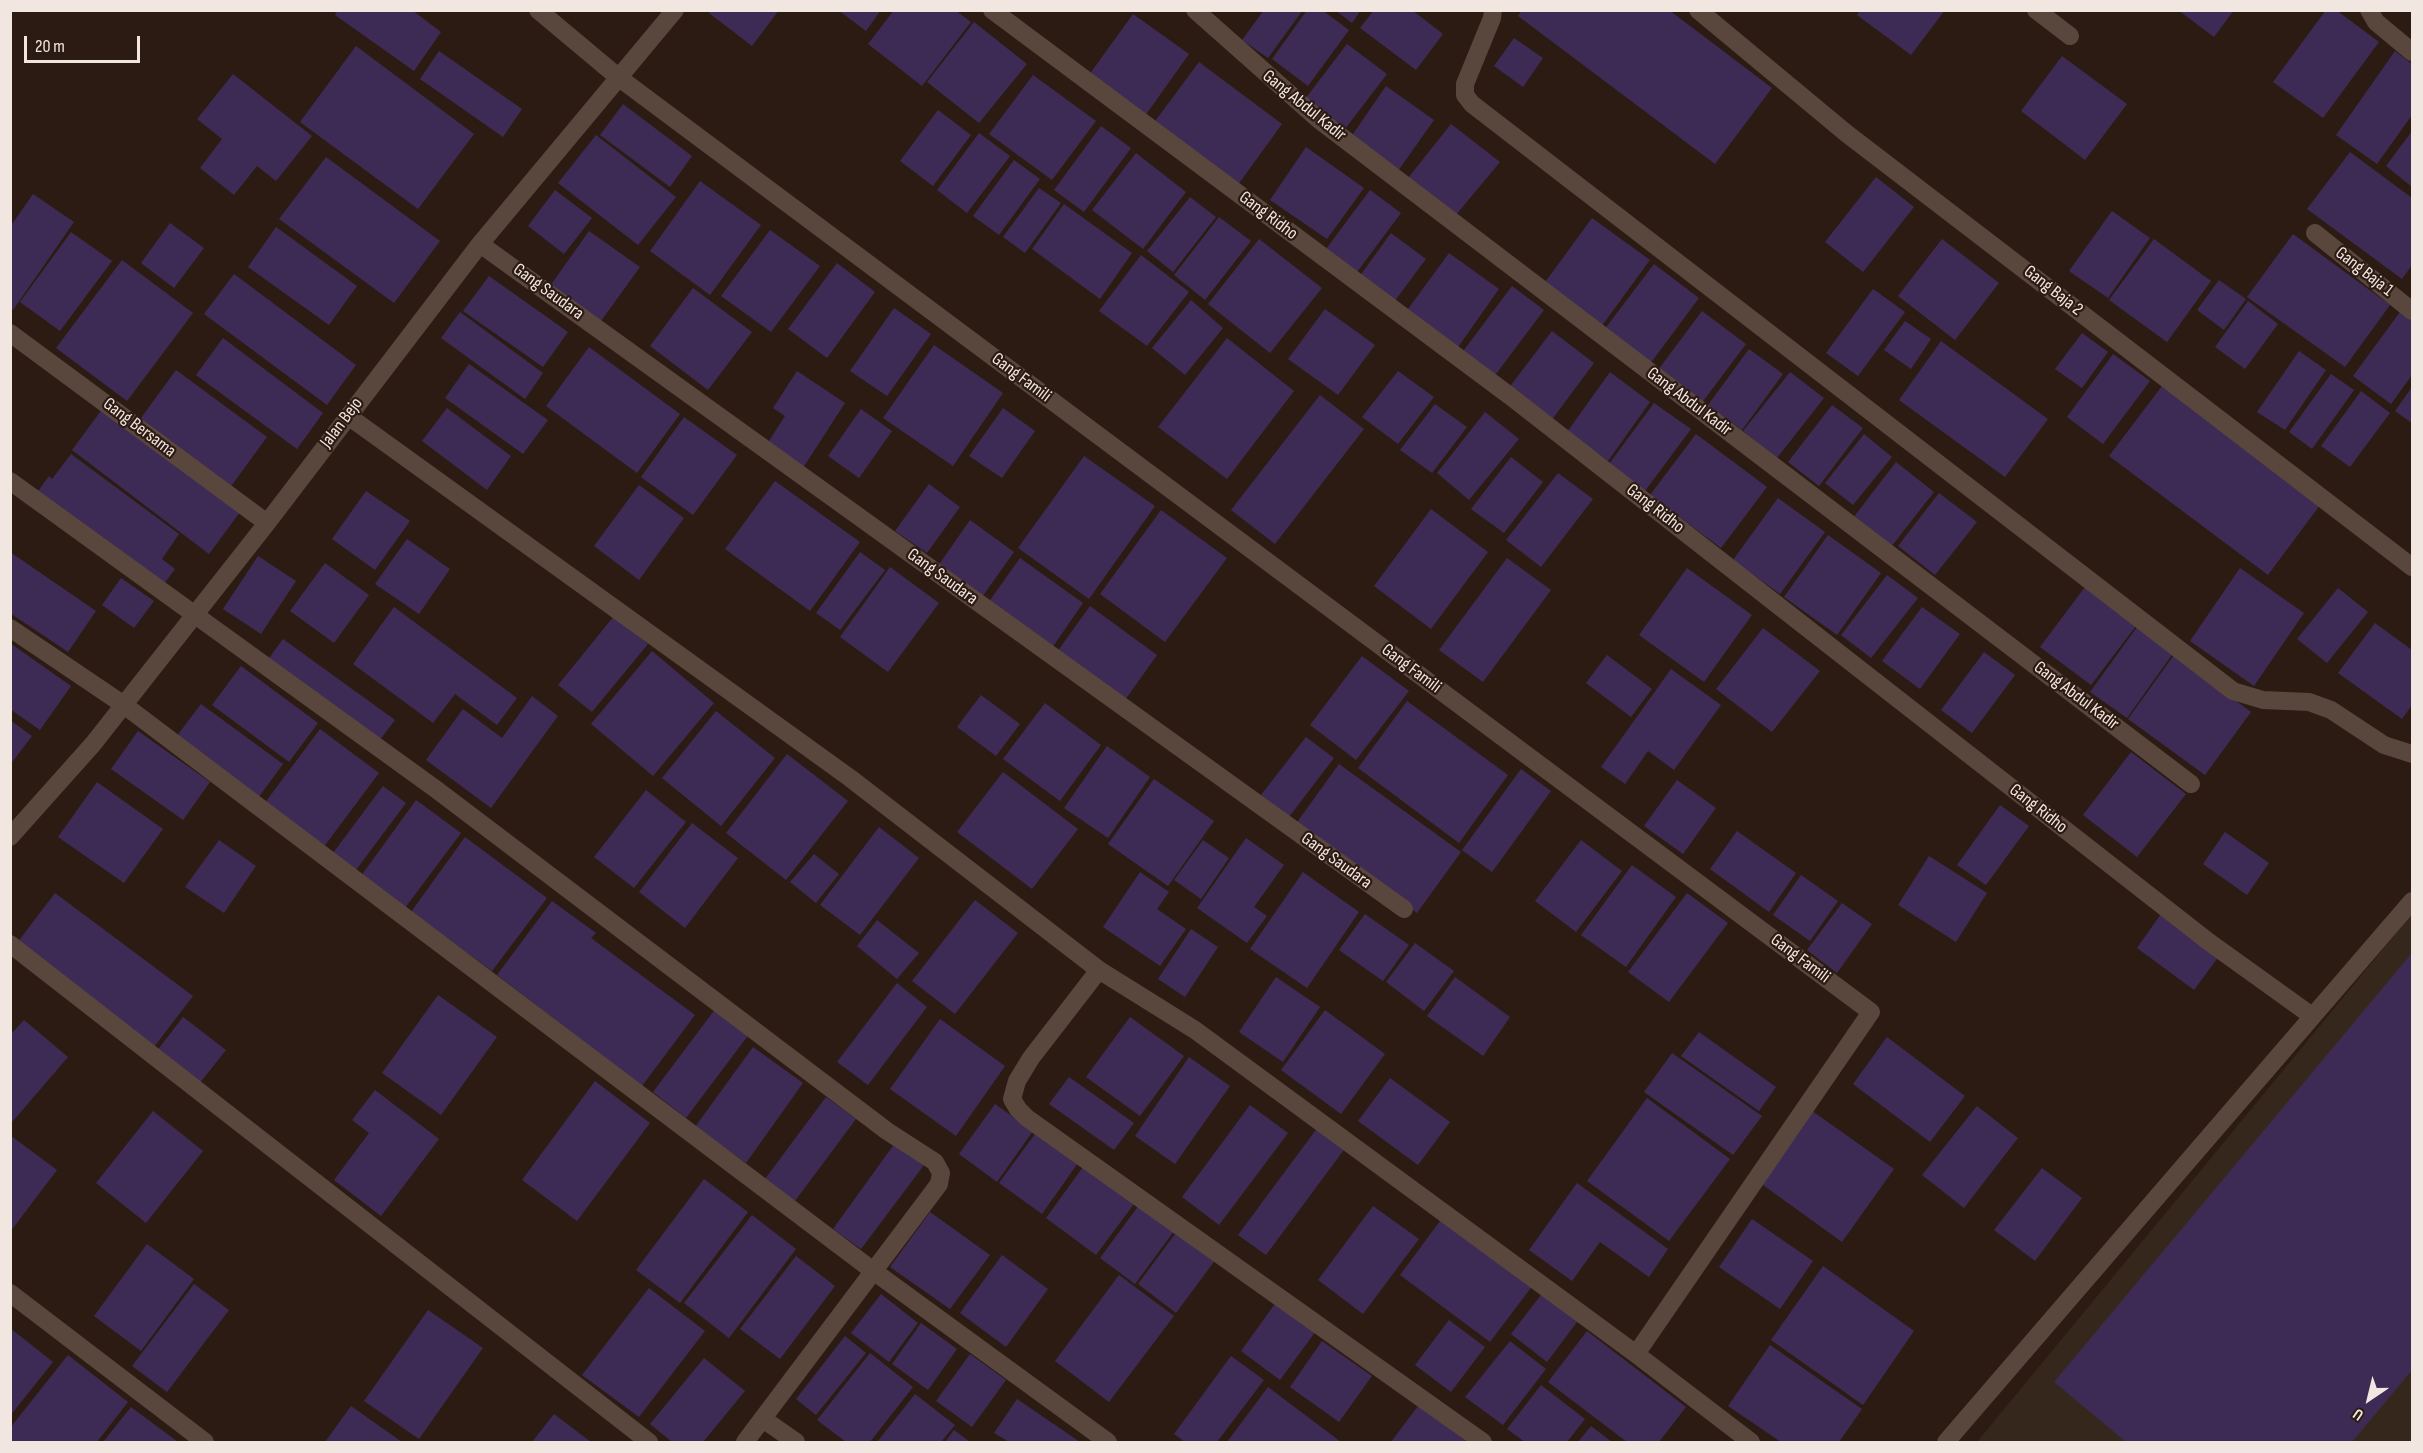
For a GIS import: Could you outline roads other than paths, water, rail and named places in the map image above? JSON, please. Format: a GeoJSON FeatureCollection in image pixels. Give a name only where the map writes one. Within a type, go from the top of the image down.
{"type":"FeatureCollection","features":[{"type":"Feature","properties":{"kind":"street"},"geometry":{"type":"LineString","coordinates":[[538,10],[618,77]]}},
{"type":"Feature","properties":{"kind":"street","name":"Jalan Bejo"},"geometry":{"type":"LineString","coordinates":[[10,837],[93,744],[267,523],[480,244],[675,10]]}},
{"type":"Feature","properties":{"kind":"street","name":"Gang Ridho"},"geometry":{"type":"LineString","coordinates":[[992,10],[1510,396],[2199,935],[2312,1016]]}},
{"type":"Feature","properties":{"kind":"street","name":"Gang Abdul Kadir"},"geometry":{"type":"LineString","coordinates":[[1195,10],[1318,119],[2191,784]]}},
{"type":"Feature","properties":{"kind":"street"},"geometry":{"type":"LineString","coordinates":[[1493,10],[1492,18],[1465,84],[1465,95],[1472,104],[2233,690],[2263,700],[2309,702],[2331,710],[2384,745],[2412,754]]}},
{"type":"Feature","properties":{"kind":"street","name":"Gang Baja 2"},"geometry":{"type":"LineString","coordinates":[[1698,10],[1846,133],[2412,567]]}},
{"type":"Feature","properties":{"kind":"street"},"geometry":{"type":"LineString","coordinates":[[2036,10],[2070,36]]}},
{"type":"Feature","properties":{"kind":"street"},"geometry":{"type":"LineString","coordinates":[[2369,10],[2376,22],[2412,52]]}},
{"type":"Feature","properties":{"kind":"street","name":"Gang Famili"},"geometry":{"type":"LineString","coordinates":[[618,77],[1871,1012],[1636,1354]]}},
{"type":"Feature","properties":{"kind":"street","name":"Gang Baja 1"},"geometry":{"type":"LineString","coordinates":[[2315,233],[2412,311]]}},
{"type":"Feature","properties":{"kind":"street","name":"Gang Saudara"},"geometry":{"type":"LineString","coordinates":[[480,244],[1404,909]]}},
{"type":"Feature","properties":{"kind":"street","name":"Gang Bersama"},"geometry":{"type":"LineString","coordinates":[[10,333],[267,523]]}},
{"type":"Feature","properties":{"kind":"street"},"geometry":{"type":"LineString","coordinates":[[348,416],[850,778],[1099,970],[1195,1030],[1636,1354],[1731,1436],[1751,1443]]}},
{"type":"Feature","properties":{"kind":"street"},"geometry":{"type":"LineString","coordinates":[[10,481],[436,790],[887,1131],[935,1162],[941,1173],[939,1184],[872,1270],[745,1443]]}},
{"type":"Feature","properties":{"kind":"street"},"geometry":{"type":"LineString","coordinates":[[10,628],[124,705],[872,1270],[1108,1443]]}},
{"type":"Feature","properties":{"kind":"street"},"geometry":{"type":"LineString","coordinates":[[1946,1443],[2412,901]]}},
{"type":"Feature","properties":{"kind":"street"},"geometry":{"type":"LineString","coordinates":[[10,944],[649,1443]]}},
{"type":"Feature","properties":{"kind":"street"},"geometry":{"type":"LineString","coordinates":[[1099,970],[1031,1058],[1017,1081],[1012,1099],[1018,1109],[1064,1145],[1483,1443]]}},
{"type":"Feature","properties":{"kind":"street"},"geometry":{"type":"LineString","coordinates":[[10,1293],[206,1443]]}},
{"type":"Feature","properties":{"kind":"street"},"geometry":{"type":"LineString","coordinates":[[763,1419],[796,1443]]}}]}
